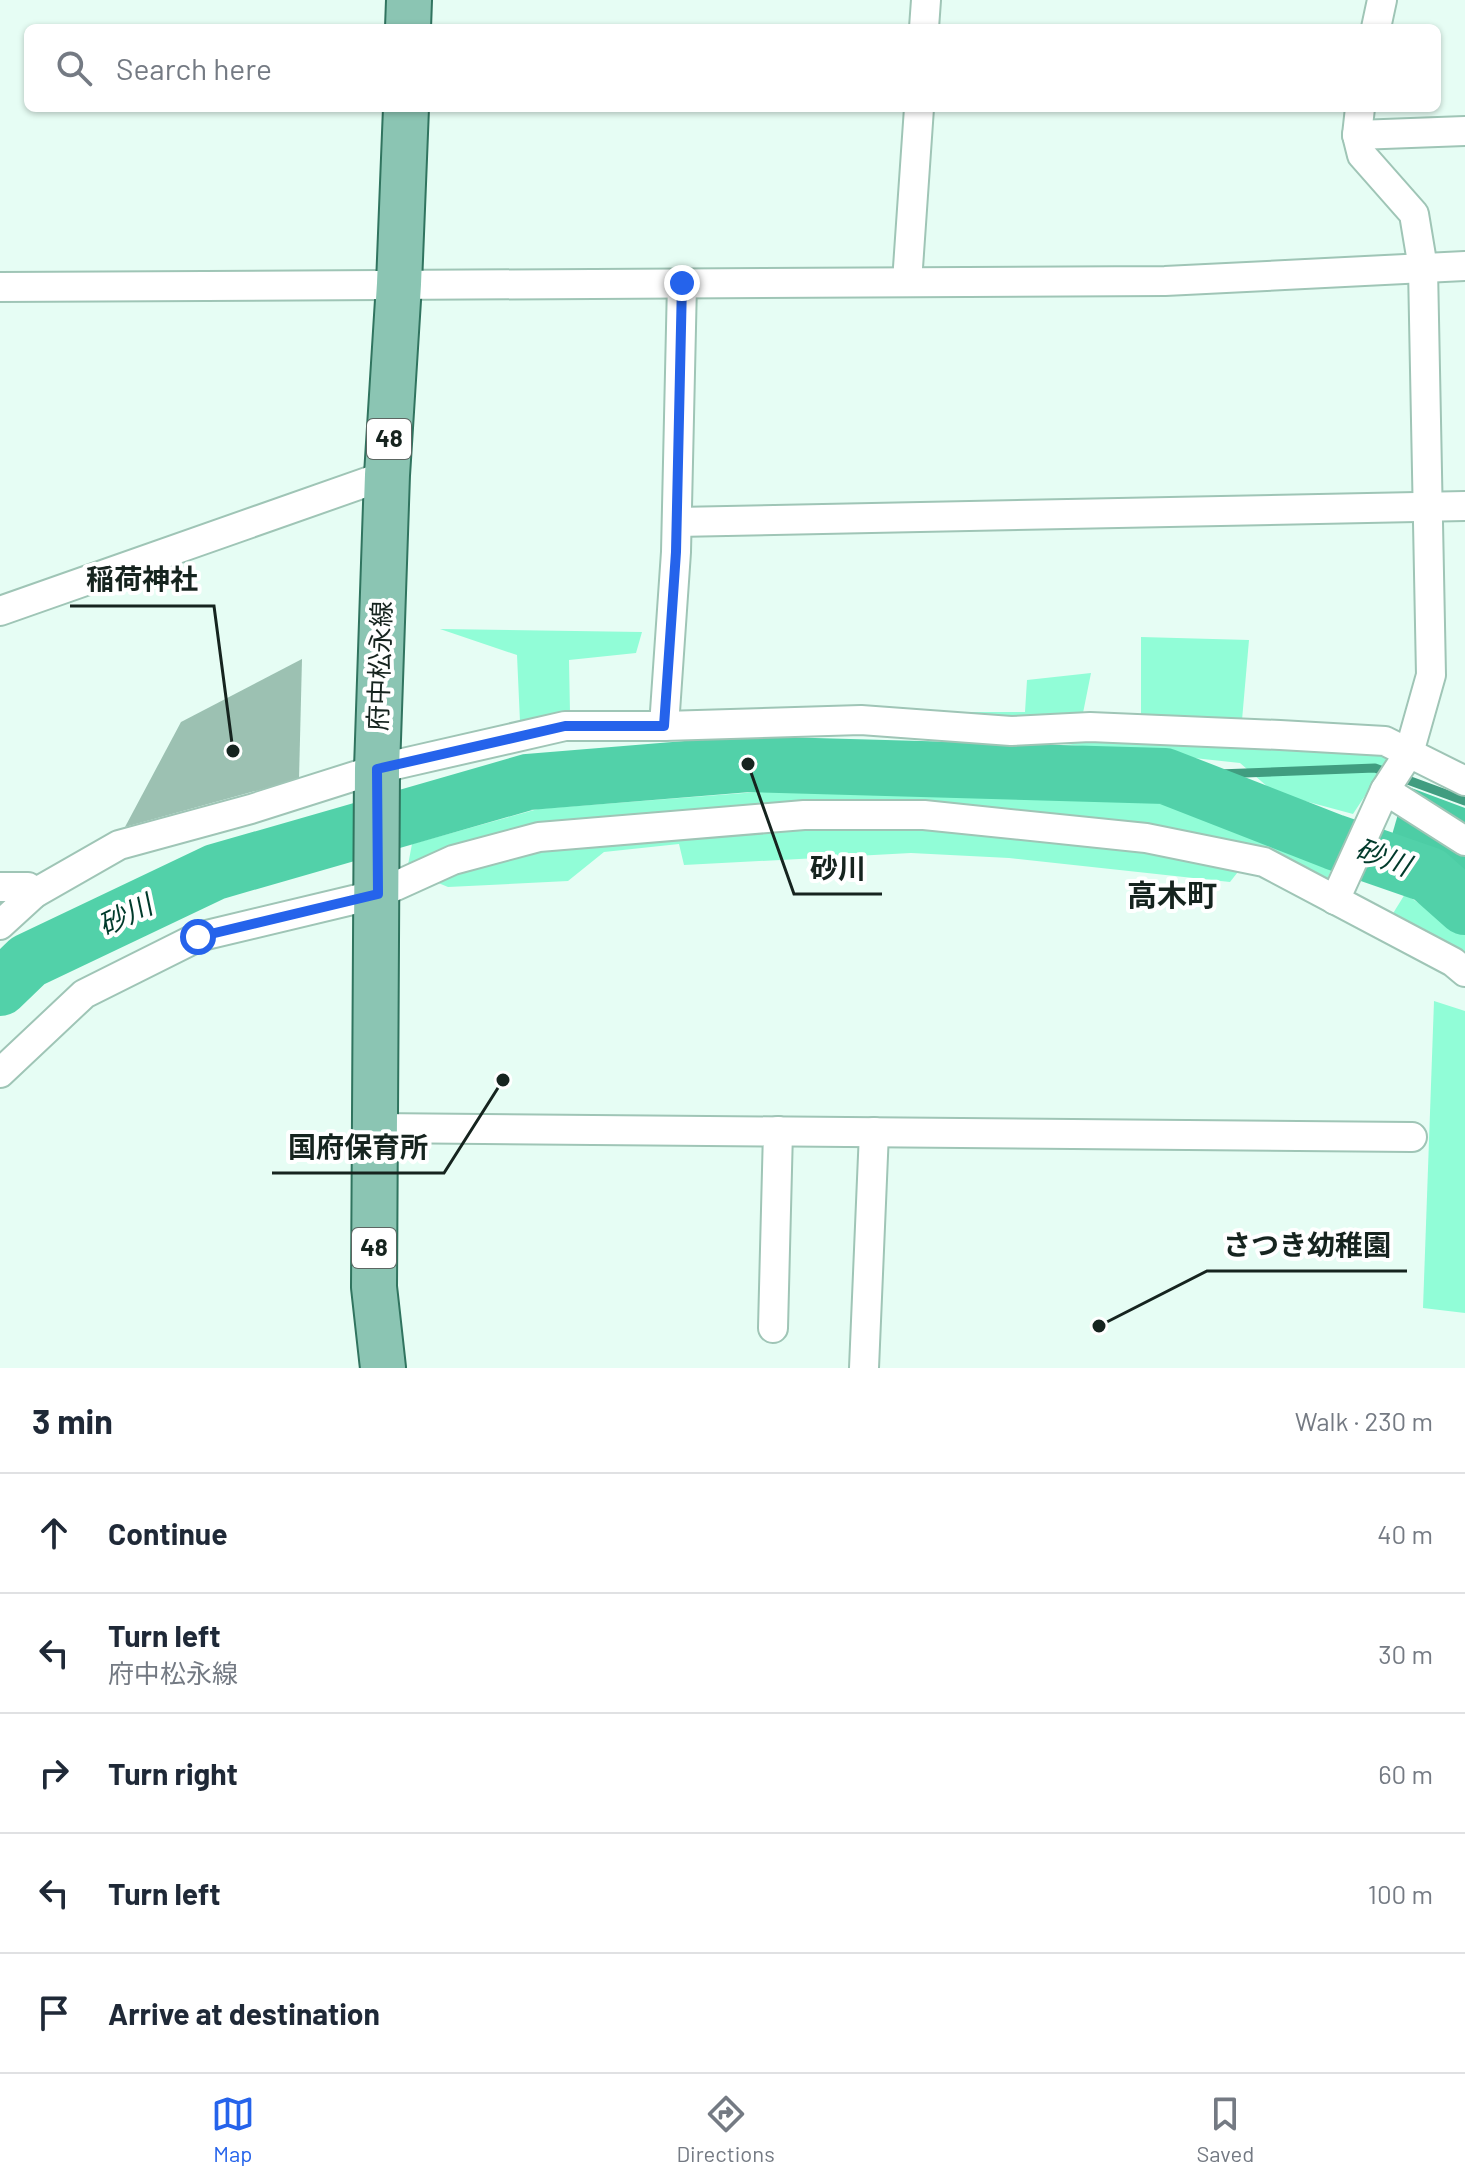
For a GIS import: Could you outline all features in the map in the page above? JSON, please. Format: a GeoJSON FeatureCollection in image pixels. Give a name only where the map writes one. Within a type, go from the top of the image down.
{"type":"FeatureCollection","features":[{"type":"Feature","properties":{"kind":"main road"},"geometry":{"type":"LineString","coordinates":[[408,24],[409,0]]}},
{"type":"Feature","properties":{"kind":"main road","name":"府中松永線"},"geometry":{"type":"LineString","coordinates":[[383,1368],[374,1287],[377,769],[387,475],[406,112]]}},
{"type":"Feature","properties":{"kind":"street"},"geometry":{"type":"LineString","coordinates":[[924,24],[926,0]]}},
{"type":"Feature","properties":{"kind":"street"},"geometry":{"type":"LineString","coordinates":[[1377,24],[1382,0]]}},
{"type":"Feature","properties":{"kind":"street"},"geometry":{"type":"LineString","coordinates":[[907,282],[919,112]]}},
{"type":"Feature","properties":{"kind":"street"},"geometry":{"type":"LineString","coordinates":[[1335,900],[1385,790],[1409,753],[1431,675],[1423,268],[1414,214],[1362,155],[1359,121],[1465,131]]}},
{"type":"Feature","properties":{"kind":"street"},"geometry":{"type":"LineString","coordinates":[[0,287],[1165,281],[1465,266]]}},
{"type":"Feature","properties":{"kind":"street"},"geometry":{"type":"LineString","coordinates":[[664,726],[677,522],[682,283]]}},
{"type":"Feature","properties":{"kind":"street"},"geometry":{"type":"LineString","coordinates":[[0,611],[387,475]]}},
{"type":"Feature","properties":{"kind":"street"},"geometry":{"type":"LineString","coordinates":[[677,522],[1465,506]]}},
{"type":"Feature","properties":{"kind":"street"},"geometry":{"type":"LineString","coordinates":[[0,925],[35,893],[119,845],[251,809],[377,769],[565,726],[861,720],[1011,731],[1090,727],[1385,741],[1465,781]]}},
{"type":"Feature","properties":{"kind":"street"},"geometry":{"type":"LineString","coordinates":[[1385,790],[1465,841]]}},
{"type":"Feature","properties":{"kind":"street"},"geometry":{"type":"LineString","coordinates":[[0,1073],[84,994],[198,937],[378,894],[453,860],[539,837],[804,815],[924,815],[1146,838],[1264,862],[1453,962],[1465,972]]}},
{"type":"Feature","properties":{"kind":"street"},"geometry":{"type":"LineString","coordinates":[[0,887],[28,887],[35,893]]}},
{"type":"Feature","properties":{"kind":"street"},"geometry":{"type":"LineString","coordinates":[[375,1128],[1412,1137]]}},
{"type":"Feature","properties":{"kind":"street"},"geometry":{"type":"LineString","coordinates":[[773,1328],[778,1131]]}},
{"type":"Feature","properties":{"kind":"street"},"geometry":{"type":"LineString","coordinates":[[864,1368],[874,1132]]}},
{"type":"Feature","properties":{"kind":"green space"},"geometry":{"type":"Polygon","coordinates":[[[440,629],[642,632],[636,653],[569,660],[570,713],[520,722],[517,655],[440,629]]]}},
{"type":"Feature","properties":{"kind":"green space"},"geometry":{"type":"Polygon","coordinates":[[[1141,637],[1249,640],[1242,720],[1141,716],[1141,637]]]}},
{"type":"Feature","properties":{"kind":"green space"},"geometry":{"type":"Polygon","coordinates":[[[1091,673],[1083,713],[1004,724],[925,712],[1025,712],[1027,680],[1091,673]]]}},
{"type":"Feature","properties":{"kind":"green space"},"geometry":{"type":"Polygon","coordinates":[[[1089,734],[1393,753],[1353,814],[1275,793],[1240,763],[1036,741],[1089,734]]]}},
{"type":"Feature","properties":{"kind":"green space"},"geometry":{"type":"Polygon","coordinates":[[[1406,786],[1465,808],[1465,876],[1392,835],[1406,786]]]}},
{"type":"Feature","properties":{"kind":"green space"},"geometry":{"type":"Polygon","coordinates":[[[1170,789],[1338,855],[1325,884],[1241,868],[1230,882],[1009,858],[911,853],[684,865],[679,844],[604,852],[568,881],[448,887],[407,870],[412,844],[538,809],[785,790],[1039,797],[1170,789]]]}},
{"type":"Feature","properties":{"kind":"green space"},"geometry":{"type":"Polygon","coordinates":[[[1405,894],[1465,934],[1465,964],[1392,915],[1405,894]]]}},
{"type":"Feature","properties":{"kind":"green space"},"geometry":{"type":"Polygon","coordinates":[[[1434,1001],[1465,1011],[1465,1313],[1423,1308],[1434,1001]]]}},
{"type":"Feature","properties":{"kind":"building"},"geometry":{"type":"Polygon","coordinates":[[[302,659],[299,779],[125,827],[181,722],[302,659]]]}},
{"type":"Feature","properties":{"kind":"waterway","name":"砂川"},"geometry":{"type":"LineString","coordinates":[[0,988],[28,961],[215,872],[528,782],[748,764],[1165,776],[1334,842],[1429,875],[1465,907]]}},
{"type":"Feature","properties":{"kind":"waterway"},"geometry":{"type":"LineString","coordinates":[[1165,776],[1375,768],[1465,801]]}},
{"type":"Feature","properties":{"kind":"place","name":"稲荷神社"},"geometry":{"type":"Point","coordinates":[233,751]}},
{"type":"Feature","properties":{"kind":"place","name":"砂川"},"geometry":{"type":"Point","coordinates":[748,764]}},
{"type":"Feature","properties":{"kind":"place","name":"国府保育所"},"geometry":{"type":"Point","coordinates":[503,1080]}},
{"type":"Feature","properties":{"kind":"place","name":"さつき幼稚園"},"geometry":{"type":"Point","coordinates":[1099,1326]}},
{"type":"Feature","properties":{"kind":"district","name":"高木町"},"geometry":{"type":"Point","coordinates":[1172,896]}},
{"type":"Feature","properties":{"kind":"route"},"geometry":{"type":"LineString","coordinates":[[198,937],[378,894],[377,769],[565,726],[664,726],[676,552],[682,283]]}}]}
